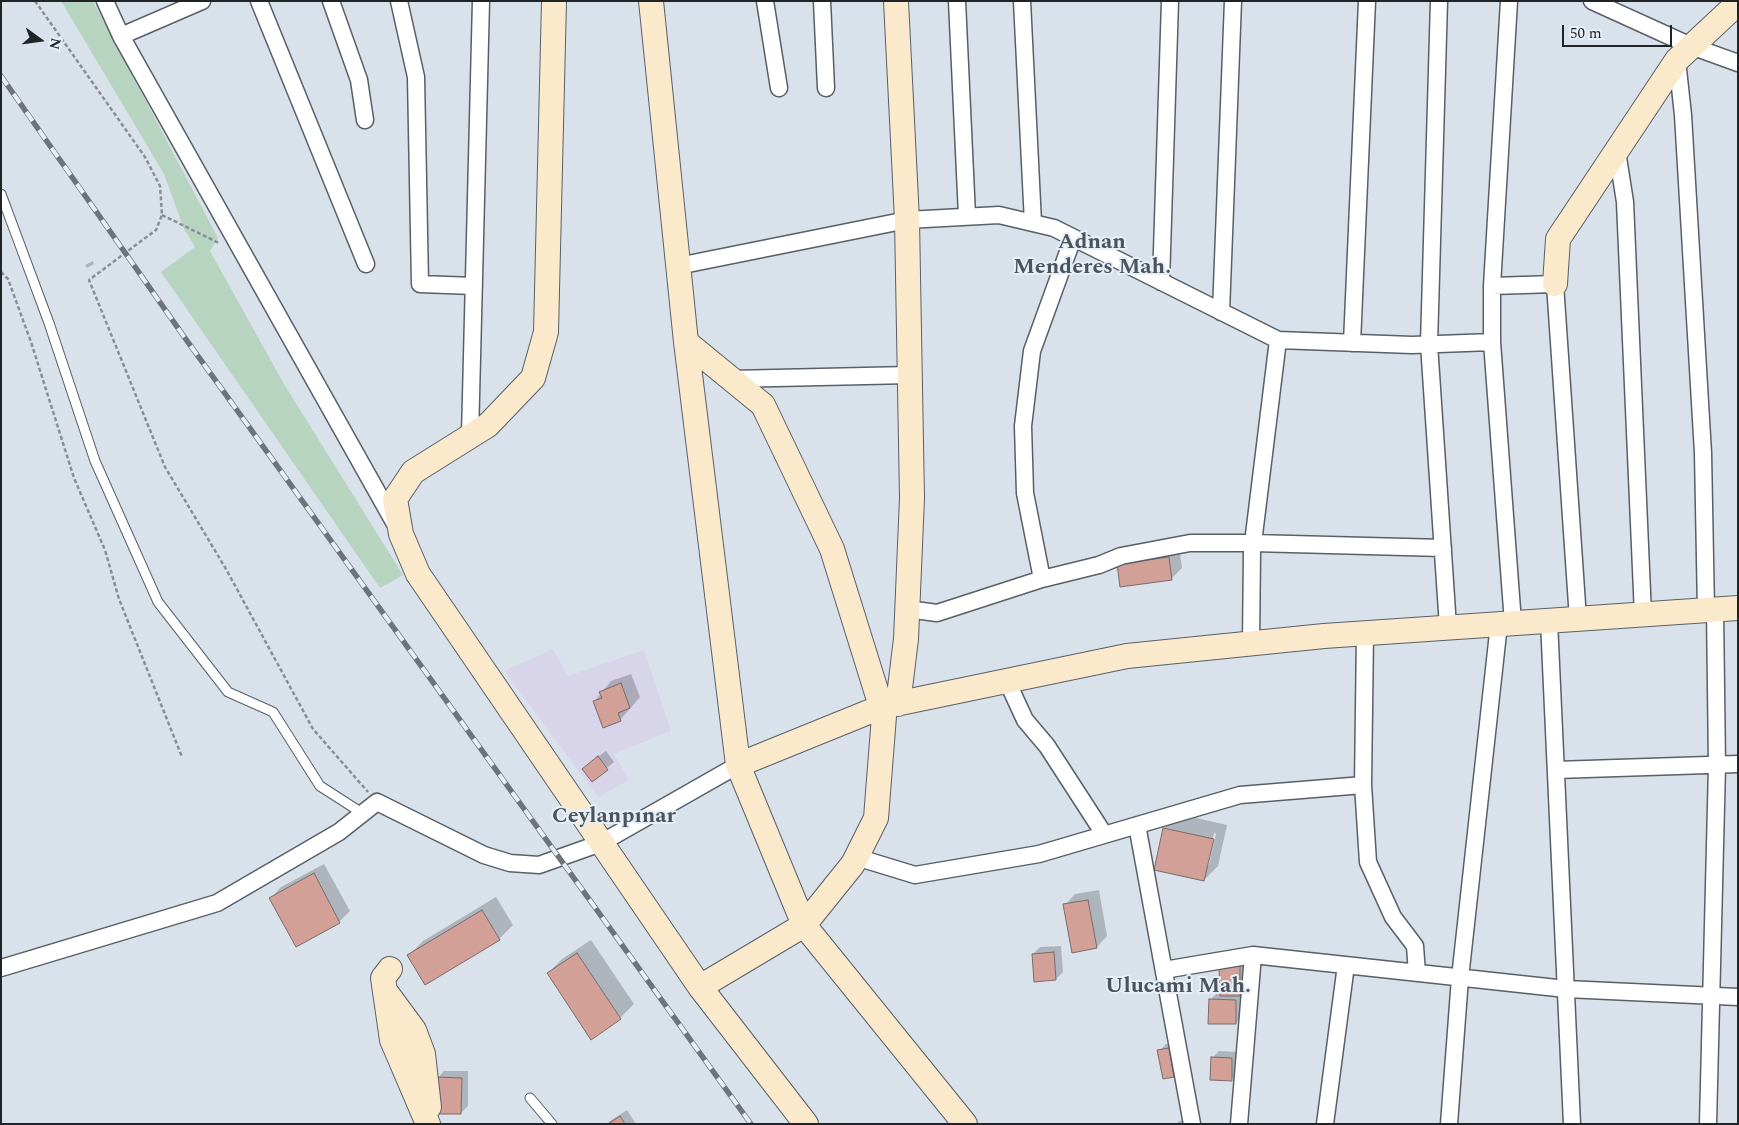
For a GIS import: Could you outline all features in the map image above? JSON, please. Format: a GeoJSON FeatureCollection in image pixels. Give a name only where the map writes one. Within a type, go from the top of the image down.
{"type":"FeatureCollection","features":[{"type":"Feature","properties":{"kind":"street"},"geometry":{"type":"LineString","coordinates":[[105,1],[121,36],[401,534],[418,574],[700,987],[806,1124]]}},
{"type":"Feature","properties":{"kind":"street"},"geometry":{"type":"LineString","coordinates":[[121,36],[164,9],[202,1]]}},
{"type":"Feature","properties":{"kind":"street"},"geometry":{"type":"LineString","coordinates":[[259,1],[366,264]]}},
{"type":"Feature","properties":{"kind":"street"},"geometry":{"type":"LineString","coordinates":[[331,1],[359,80],[365,120]]}},
{"type":"Feature","properties":{"kind":"street"},"geometry":{"type":"LineString","coordinates":[[399,1],[416,77],[420,284],[474,286]]}},
{"type":"Feature","properties":{"kind":"street"},"geometry":{"type":"LineString","coordinates":[[470,436],[481,1]]}},
{"type":"Feature","properties":{"kind":"street"},"geometry":{"type":"LineString","coordinates":[[401,534],[395,499],[413,472],[488,425],[533,378],[546,332],[554,1]]}},
{"type":"Feature","properties":{"kind":"street"},"geometry":{"type":"LineString","coordinates":[[651,1],[686,342],[738,764],[804,925],[965,1124]]}},
{"type":"Feature","properties":{"kind":"street"},"geometry":{"type":"LineString","coordinates":[[765,1],[779,88]]}},
{"type":"Feature","properties":{"kind":"street"},"geometry":{"type":"LineString","coordinates":[[822,1],[826,88]]}},
{"type":"Feature","properties":{"kind":"street"},"geometry":{"type":"LineString","coordinates":[[700,987],[804,925],[856,857],[876,818],[884,716],[890,706],[907,609],[912,498],[907,220],[896,1]]}},
{"type":"Feature","properties":{"kind":"street"},"geometry":{"type":"LineString","coordinates":[[957,1],[967,216]]}},
{"type":"Feature","properties":{"kind":"street"},"geometry":{"type":"LineString","coordinates":[[1022,1],[1033,223]]}},
{"type":"Feature","properties":{"kind":"street"},"geometry":{"type":"LineString","coordinates":[[1162,282],[1170,1]]}},
{"type":"Feature","properties":{"kind":"street"},"geometry":{"type":"LineString","coordinates":[[1221,312],[1233,1]]}},
{"type":"Feature","properties":{"kind":"street"},"geometry":{"type":"LineString","coordinates":[[1352,343],[1367,1]]}},
{"type":"Feature","properties":{"kind":"street"},"geometry":{"type":"LineString","coordinates":[[1439,1],[1429,344],[1448,628]]}},
{"type":"Feature","properties":{"kind":"street"},"geometry":{"type":"LineString","coordinates":[[1449,1124],[1460,978],[1506,624],[1492,342],[1492,286],[1509,1]]}},
{"type":"Feature","properties":{"kind":"street"},"geometry":{"type":"LineString","coordinates":[[1592,1],[1684,53],[1738,63]]}},
{"type":"Feature","properties":{"kind":"street"},"geometry":{"type":"LineString","coordinates":[[1578,619],[1555,284],[1558,239],[1684,53],[1738,2]]}},
{"type":"Feature","properties":{"kind":"street"},"geometry":{"type":"LineString","coordinates":[[1684,53],[1683,115],[1702,443],[1720,610],[1708,1124]]}},
{"type":"Feature","properties":{"kind":"street"},"geometry":{"type":"LineString","coordinates":[[1617,151],[1625,202],[1643,615]]}},
{"type":"Feature","properties":{"kind":"street"},"geometry":{"type":"LineString","coordinates":[[678,266],[907,220],[999,214],[1054,228],[1278,340],[1429,344],[1492,342]]}},
{"type":"Feature","properties":{"kind":"street"},"geometry":{"type":"LineString","coordinates":[[1042,578],[1025,492],[1023,426],[1032,351],[1073,238]]}},
{"type":"Feature","properties":{"kind":"street"},"geometry":{"type":"LineString","coordinates":[[1492,286],[1555,284]]}},
{"type":"Feature","properties":{"kind":"street"},"geometry":{"type":"LineString","coordinates":[[1251,643],[1253,542],[1278,340]]}},
{"type":"Feature","properties":{"kind":"street"},"geometry":{"type":"LineString","coordinates":[[686,342],[762,405],[832,549],[890,706]]}},
{"type":"Feature","properties":{"kind":"street"},"geometry":{"type":"LineString","coordinates":[[731,379],[910,375]]}},
{"type":"Feature","properties":{"kind":"street"},"geometry":{"type":"LineString","coordinates":[[907,609],[937,613],[1042,578],[1099,565],[1121,556],[1190,543],[1253,542],[1443,548]]}},
{"type":"Feature","properties":{"kind":"street"},"geometry":{"type":"LineString","coordinates":[[1,968],[216,903],[339,832],[377,802],[484,855],[510,863],[539,865],[601,843],[738,764],[890,706],[1127,656],[1365,633],[1720,610]]}},
{"type":"Feature","properties":{"kind":"street"},"geometry":{"type":"LineString","coordinates":[[1549,621],[1572,1124]]}},
{"type":"Feature","properties":{"kind":"street"},"geometry":{"type":"LineString","coordinates":[[1365,633],[1363,785],[1368,862],[1393,917],[1415,946],[1417,973]]}},
{"type":"Feature","properties":{"kind":"street"},"geometry":{"type":"LineString","coordinates":[[1007,681],[1025,720],[1047,746],[1104,834]]}},
{"type":"Feature","properties":{"kind":"street"},"geometry":{"type":"LineString","coordinates":[[1556,770],[1738,764]]}},
{"type":"Feature","properties":{"kind":"street"},"geometry":{"type":"LineString","coordinates":[[856,857],[915,875],[1039,854],[1240,795],[1363,785]]}},
{"type":"Feature","properties":{"kind":"street"},"geometry":{"type":"LineString","coordinates":[[1137,825],[1192,1124]]}},
{"type":"Feature","properties":{"kind":"street"},"geometry":{"type":"LineString","coordinates":[[1164,970],[1253,955],[1566,989],[1738,997]]}},
{"type":"Feature","properties":{"kind":"street"},"geometry":{"type":"LineString","coordinates":[[1239,1124],[1253,955]]}},
{"type":"Feature","properties":{"kind":"street"},"geometry":{"type":"LineString","coordinates":[[1325,1124],[1346,965]]}},
{"type":"Feature","properties":{"kind":"street"},"geometry":{"type":"LineString","coordinates":[[387,979],[392,1040],[430,1124]]}},
{"type":"Feature","properties":{"kind":"lane"},"geometry":{"type":"LineString","coordinates":[[1,194],[95,461],[158,602],[228,692],[273,712],[320,786],[362,813]]}},
{"type":"Feature","properties":{"kind":"lane"},"geometry":{"type":"LineString","coordinates":[[530,1098],[552,1124]]}},
{"type":"Feature","properties":{"kind":"path"},"geometry":{"type":"LineString","coordinates":[[35,1],[144,157],[160,186],[162,215],[156,230],[89,280],[165,468],[226,568],[314,729],[377,802]]}},
{"type":"Feature","properties":{"kind":"path"},"geometry":{"type":"LineString","coordinates":[[162,215],[244,256]]}},
{"type":"Feature","properties":{"kind":"path"},"geometry":{"type":"LineString","coordinates":[[1,272],[8,280],[31,342],[74,478],[105,550],[119,599],[182,757]]}},
{"type":"Feature","properties":{"kind":"shaded area"},"geometry":{"type":"Polygon","coordinates":[[[553,649],[568,676],[644,650],[671,731],[614,754],[629,780],[598,797],[504,671],[553,649]]]}},
{"type":"Feature","properties":{"kind":"green space"},"geometry":{"type":"Polygon","coordinates":[[[61,1],[93,1],[218,238],[210,251],[284,384],[403,575],[380,588],[161,272],[195,247],[184,229],[164,174],[61,1]]]}},
{"type":"Feature","properties":{"kind":"building"},"geometry":{"type":"Polygon","coordinates":[[[1169,557],[1172,580],[1120,587],[1117,564],[1169,557]]]}},
{"type":"Feature","properties":{"kind":"building"},"geometry":{"type":"Polygon","coordinates":[[[621,683],[630,708],[618,713],[621,721],[603,728],[593,701],[602,698],[599,692],[621,683]]]}},
{"type":"Feature","properties":{"kind":"building"},"geometry":{"type":"Polygon","coordinates":[[[598,756],[608,770],[592,782],[582,769],[598,756]]]}},
{"type":"Feature","properties":{"kind":"building"},"geometry":{"type":"Polygon","coordinates":[[[1163,828],[1214,839],[1204,881],[1154,870],[1163,828]]]}},
{"type":"Feature","properties":{"kind":"building"},"geometry":{"type":"Polygon","coordinates":[[[314,873],[340,923],[296,947],[269,898],[314,873]]]}},
{"type":"Feature","properties":{"kind":"building"},"geometry":{"type":"Polygon","coordinates":[[[1088,900],[1097,948],[1072,953],[1063,904],[1088,900]]]}},
{"type":"Feature","properties":{"kind":"building"},"geometry":{"type":"Polygon","coordinates":[[[482,910],[500,940],[425,985],[407,955],[482,910]]]}},
{"type":"Feature","properties":{"kind":"building"},"geometry":{"type":"Polygon","coordinates":[[[1054,952],[1056,980],[1034,982],[1032,954],[1054,952]]]}},
{"type":"Feature","properties":{"kind":"building"},"geometry":{"type":"Polygon","coordinates":[[[577,953],[621,1019],[591,1040],[547,973],[577,953]]]}},
{"type":"Feature","properties":{"kind":"building"},"geometry":{"type":"Polygon","coordinates":[[[1219,966],[1240,966],[1240,996],[1220,996],[1219,966]]]}},
{"type":"Feature","properties":{"kind":"building"},"geometry":{"type":"Polygon","coordinates":[[[1209,999],[1236,1000],[1236,1024],[1208,1024],[1209,999]]]}},
{"type":"Feature","properties":{"kind":"building"},"geometry":{"type":"Polygon","coordinates":[[[1169,1048],[1174,1077],[1163,1079],[1157,1050],[1169,1048]]]}},
{"type":"Feature","properties":{"kind":"building"},"geometry":{"type":"Polygon","coordinates":[[[1211,1057],[1232,1058],[1232,1081],[1210,1080],[1211,1057]]]}},
{"type":"Feature","properties":{"kind":"building"},"geometry":{"type":"Polygon","coordinates":[[[436,1077],[462,1078],[461,1114],[436,1114],[436,1077]]]}},
{"type":"Feature","properties":{"kind":"building"},"geometry":{"type":"Polygon","coordinates":[[[620,1116],[625,1124],[608,1124],[620,1116]]]}},
{"type":"Feature","properties":{"kind":"railway"},"geometry":{"type":"LineString","coordinates":[[1,76],[185,338],[751,1124]]}},
{"type":"Feature","properties":{"kind":"district","name":"Adnan Menderes Mah."},"geometry":{"type":"Point","coordinates":[1092,256]}},
{"type":"Feature","properties":{"kind":"district","name":"Ceylanpınar"},"geometry":{"type":"Point","coordinates":[614,818]}},
{"type":"Feature","properties":{"kind":"district","name":"Ulucami Mah."},"geometry":{"type":"Point","coordinates":[1178,988]}}]}
